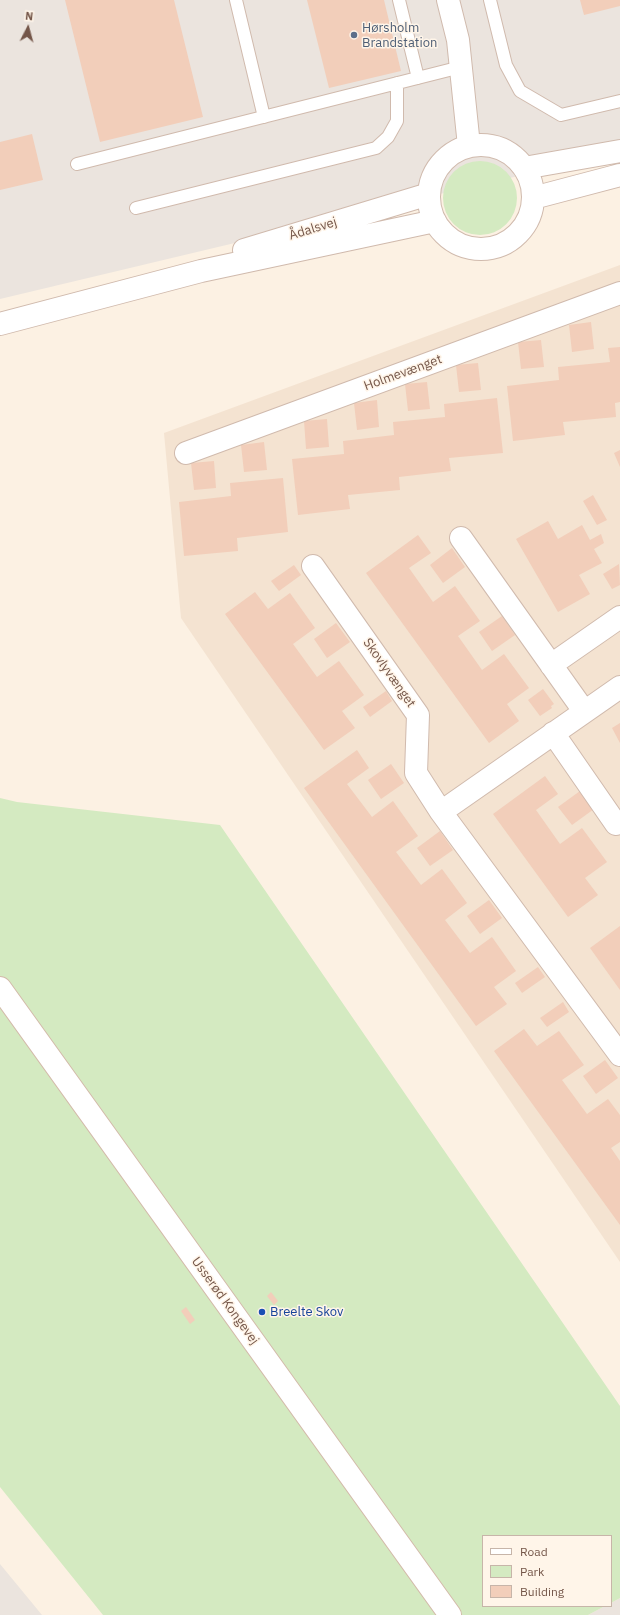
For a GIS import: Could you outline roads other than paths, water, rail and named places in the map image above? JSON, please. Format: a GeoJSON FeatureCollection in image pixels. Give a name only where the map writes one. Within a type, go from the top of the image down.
{"type":"FeatureCollection","features":[{"type":"Feature","properties":{"kind":"street"},"geometry":{"type":"LineString","coordinates":[[448,0],[458,40],[469,146]]}},
{"type":"Feature","properties":{"kind":"street"},"geometry":{"type":"LineString","coordinates":[[485,145],[500,148],[513,156],[524,168],[531,182],[533,198],[530,213],[524,227],[513,238],[493,247],[471,248],[456,242],[444,234],[435,222],[430,208],[429,194],[431,181],[437,169],[446,158],[457,151],[469,146],[485,145]]}},
{"type":"Feature","properties":{"kind":"street"},"geometry":{"type":"LineString","coordinates":[[524,168],[620,151]]}},
{"type":"Feature","properties":{"kind":"street"},"geometry":{"type":"LineString","coordinates":[[533,198],[620,175]]}},
{"type":"Feature","properties":{"kind":"street","name":"Ådalsvej"},"geometry":{"type":"LineString","coordinates":[[201,271],[223,256],[429,194]]}},
{"type":"Feature","properties":{"kind":"street","name":"Ådalsvej"},"geometry":{"type":"LineString","coordinates":[[0,324],[201,271],[435,222]]}},
{"type":"Feature","properties":{"kind":"street","name":"Holmevænget"},"geometry":{"type":"LineString","coordinates":[[186,453],[620,293]]}},
{"type":"Feature","properties":{"kind":"street"},"geometry":{"type":"LineString","coordinates":[[461,538],[584,711]]}},
{"type":"Feature","properties":{"kind":"street","name":"Skovlyvænget"},"geometry":{"type":"LineString","coordinates":[[313,566],[418,714],[416,773],[441,812],[620,1055]]}},
{"type":"Feature","properties":{"kind":"street"},"geometry":{"type":"LineString","coordinates":[[551,665],[620,617]]}},
{"type":"Feature","properties":{"kind":"street"},"geometry":{"type":"LineString","coordinates":[[441,812],[620,687]]}},
{"type":"Feature","properties":{"kind":"street"},"geometry":{"type":"LineString","coordinates":[[553,733],[616,824]]}},
{"type":"Feature","properties":{"kind":"street","name":"Usserød Kongevej"},"geometry":{"type":"LineString","coordinates":[[0,988],[450,1615]]}},
{"type":"Feature","properties":{"kind":"lane"},"geometry":{"type":"LineString","coordinates":[[236,0],[264,117]]}},
{"type":"Feature","properties":{"kind":"lane"},"geometry":{"type":"LineString","coordinates":[[399,0],[418,78]]}},
{"type":"Feature","properties":{"kind":"lane"},"geometry":{"type":"LineString","coordinates":[[490,0],[506,65],[520,90],[561,115],[620,101]]}},
{"type":"Feature","properties":{"kind":"lane"},"geometry":{"type":"LineString","coordinates":[[77,164],[460,67]]}},
{"type":"Feature","properties":{"kind":"lane"},"geometry":{"type":"LineString","coordinates":[[136,208],[376,148],[388,136],[397,121],[397,83]]}},
{"type":"Feature","properties":{"kind":"place","name":"Hørsholm Brandstation"},"geometry":{"type":"Point","coordinates":[354,35]}},
{"type":"Feature","properties":{"kind":"place","name":"Breelte Skov"},"geometry":{"type":"Point","coordinates":[262,1312]}}]}
